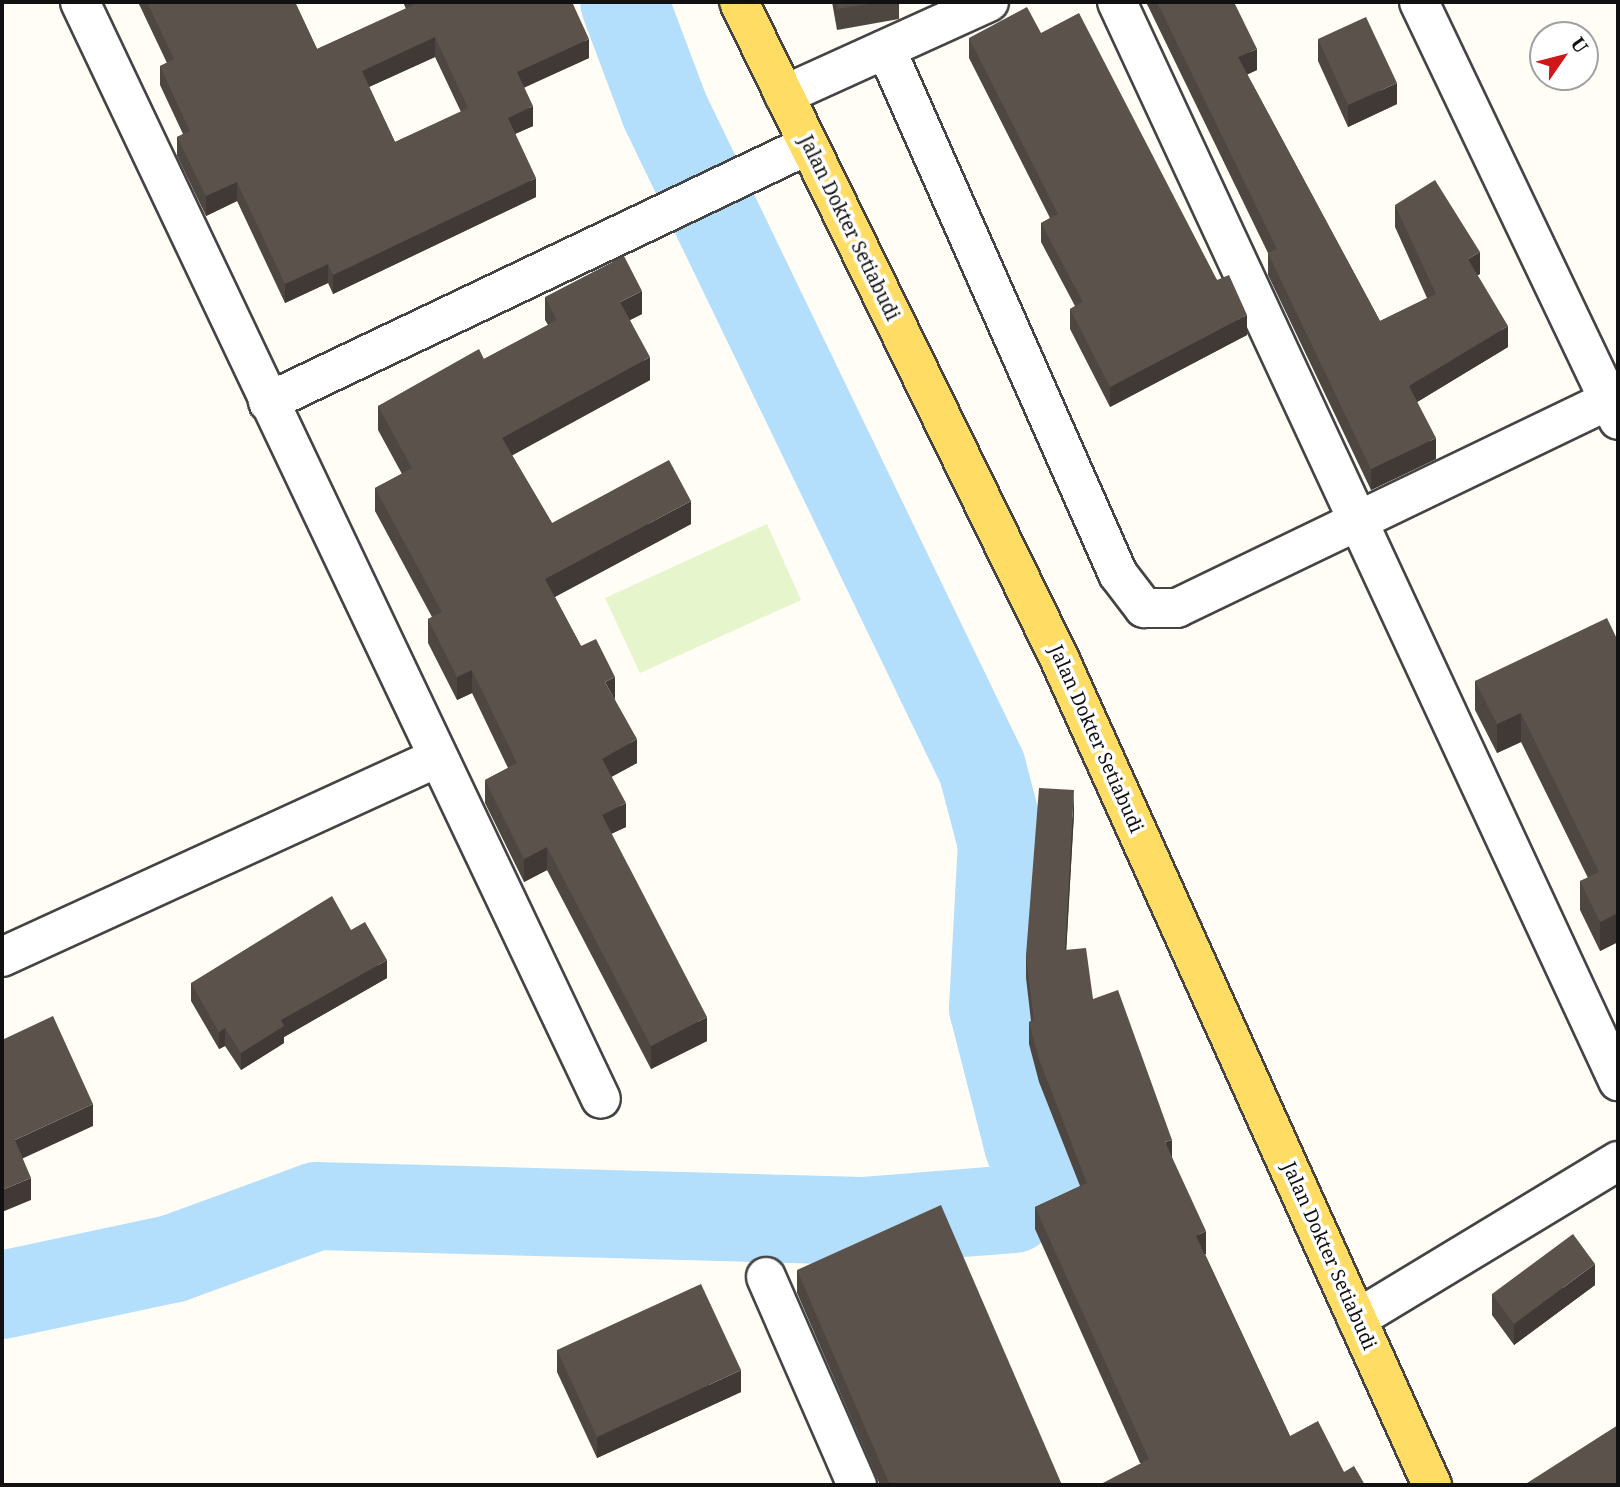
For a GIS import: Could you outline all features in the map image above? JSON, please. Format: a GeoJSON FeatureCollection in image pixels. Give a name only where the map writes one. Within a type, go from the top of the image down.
{"type":"FeatureCollection","features":[{"type":"Feature","properties":{"kind":"main road","name":"Jalan Dokter Setiabudi"},"geometry":{"type":"LineString","coordinates":[[739,2],[1060,660],[1432,1485]]}},
{"type":"Feature","properties":{"kind":"street"},"geometry":{"type":"LineString","coordinates":[[80,2],[436,758],[601,1099]]}},
{"type":"Feature","properties":{"kind":"street"},"geometry":{"type":"LineString","coordinates":[[784,95],[989,2]]}},
{"type":"Feature","properties":{"kind":"street"},"geometry":{"type":"LineString","coordinates":[[1116,2],[1618,1081]]}},
{"type":"Feature","properties":{"kind":"street"},"geometry":{"type":"LineString","coordinates":[[886,48],[1118,574],[1144,608],[1177,608],[1357,521],[1614,410],[1419,2]]}},
{"type":"Feature","properties":{"kind":"street"},"geometry":{"type":"LineString","coordinates":[[268,402],[808,145]]}},
{"type":"Feature","properties":{"kind":"street"},"geometry":{"type":"LineString","coordinates":[[2,957],[436,758]]}},
{"type":"Feature","properties":{"kind":"street"},"geometry":{"type":"LineString","coordinates":[[1357,1319],[1618,1161]]}},
{"type":"Feature","properties":{"kind":"street"},"geometry":{"type":"LineString","coordinates":[[766,1277],[857,1485]]}},
{"type":"Feature","properties":{"kind":"green space"},"geometry":{"type":"Polygon","coordinates":[[[767,524],[801,600],[640,673],[605,598],[767,524]]]}},
{"type":"Feature","properties":{"kind":"building"},"geometry":{"type":"Polygon","coordinates":[[[147,2],[295,2],[317,49],[413,5],[411,2],[572,2],[589,39],[517,72],[533,106],[508,118],[536,178],[333,275],[328,264],[285,284],[237,182],[206,196],[177,137],[190,131],[160,66],[174,59],[147,2]],[[435,37],[362,71],[395,142],[468,108],[435,37]]]}},
{"type":"Feature","properties":{"kind":"building"},"geometry":{"type":"Polygon","coordinates":[[[836,2],[881,2],[837,9],[836,2]]]}},
{"type":"Feature","properties":{"kind":"building"},"geometry":{"type":"Polygon","coordinates":[[[1157,2],[1234,2],[1257,49],[1238,57],[1380,321],[1436,294],[1395,205],[1435,180],[1480,252],[1468,259],[1508,326],[1409,386],[1436,438],[1371,469],[1268,253],[1277,249],[1157,2]]]}},
{"type":"Feature","properties":{"kind":"building"},"geometry":{"type":"Polygon","coordinates":[[[1027,7],[1041,33],[1079,13],[1217,280],[1229,275],[1247,315],[1110,387],[1070,309],[1083,302],[1041,223],[1058,214],[969,38],[1027,7]]]}},
{"type":"Feature","properties":{"kind":"building"},"geometry":{"type":"Polygon","coordinates":[[[1366,17],[1397,83],[1348,105],[1318,39],[1366,17]]]}},
{"type":"Feature","properties":{"kind":"building"},"geometry":{"type":"Polygon","coordinates":[[[624,256],[642,291],[620,302],[650,357],[502,438],[552,523],[669,460],[691,501],[545,579],[581,646],[596,639],[615,677],[605,682],[637,739],[602,759],[626,803],[602,815],[707,1017],[651,1046],[547,847],[524,859],[485,780],[517,763],[472,670],[457,677],[428,619],[442,612],[375,488],[412,468],[378,406],[479,349],[484,359],[557,320],[545,297],[624,256]]]}},
{"type":"Feature","properties":{"kind":"building"},"geometry":{"type":"Polygon","coordinates":[[[1607,618],[1618,641],[1618,913],[1600,922],[1580,881],[1599,872],[1521,713],[1497,724],[1475,681],[1607,618]]]}},
{"type":"Feature","properties":{"kind":"building"},"geometry":{"type":"Polygon","coordinates":[[[1039,788],[1074,790],[1065,950],[1086,948],[1093,999],[1118,990],[1172,1140],[1165,1142],[1206,1231],[1196,1236],[1290,1436],[1318,1421],[1344,1472],[1354,1466],[1365,1485],[1099,1485],[1149,1459],[1035,1207],[1087,1183],[1039,1059],[1029,1022],[1034,1020],[1026,955],[1039,788]]]}},
{"type":"Feature","properties":{"kind":"building"},"geometry":{"type":"Polygon","coordinates":[[[332,896],[351,930],[365,922],[387,960],[281,1020],[284,1026],[241,1053],[225,1028],[219,1032],[191,983],[332,896]]]}},
{"type":"Feature","properties":{"kind":"building"},"geometry":{"type":"Polygon","coordinates":[[[53,1016],[93,1104],[15,1140],[31,1178],[2,1190],[2,1040],[53,1016]]]}},
{"type":"Feature","properties":{"kind":"building"},"geometry":{"type":"Polygon","coordinates":[[[941,1205],[1062,1485],[890,1485],[797,1270],[941,1205]]]}},
{"type":"Feature","properties":{"kind":"building"},"geometry":{"type":"Polygon","coordinates":[[[1573,1234],[1595,1264],[1514,1324],[1492,1294],[1573,1234]]]}},
{"type":"Feature","properties":{"kind":"building"},"geometry":{"type":"Polygon","coordinates":[[[701,1284],[741,1370],[597,1437],[557,1350],[701,1284]]]}},
{"type":"Feature","properties":{"kind":"building"},"geometry":{"type":"Polygon","coordinates":[[[1618,1425],[1618,1485],[1524,1485],[1618,1425]]]}},
{"type":"Feature","properties":{"kind":"waterway"},"geometry":{"type":"LineString","coordinates":[[2,1295],[172,1259],[317,1206],[862,1221],[1013,1209],[1044,1179],[1028,1144],[993,1008],[1002,844],[982,768],[665,111],[624,2]]}}]}
